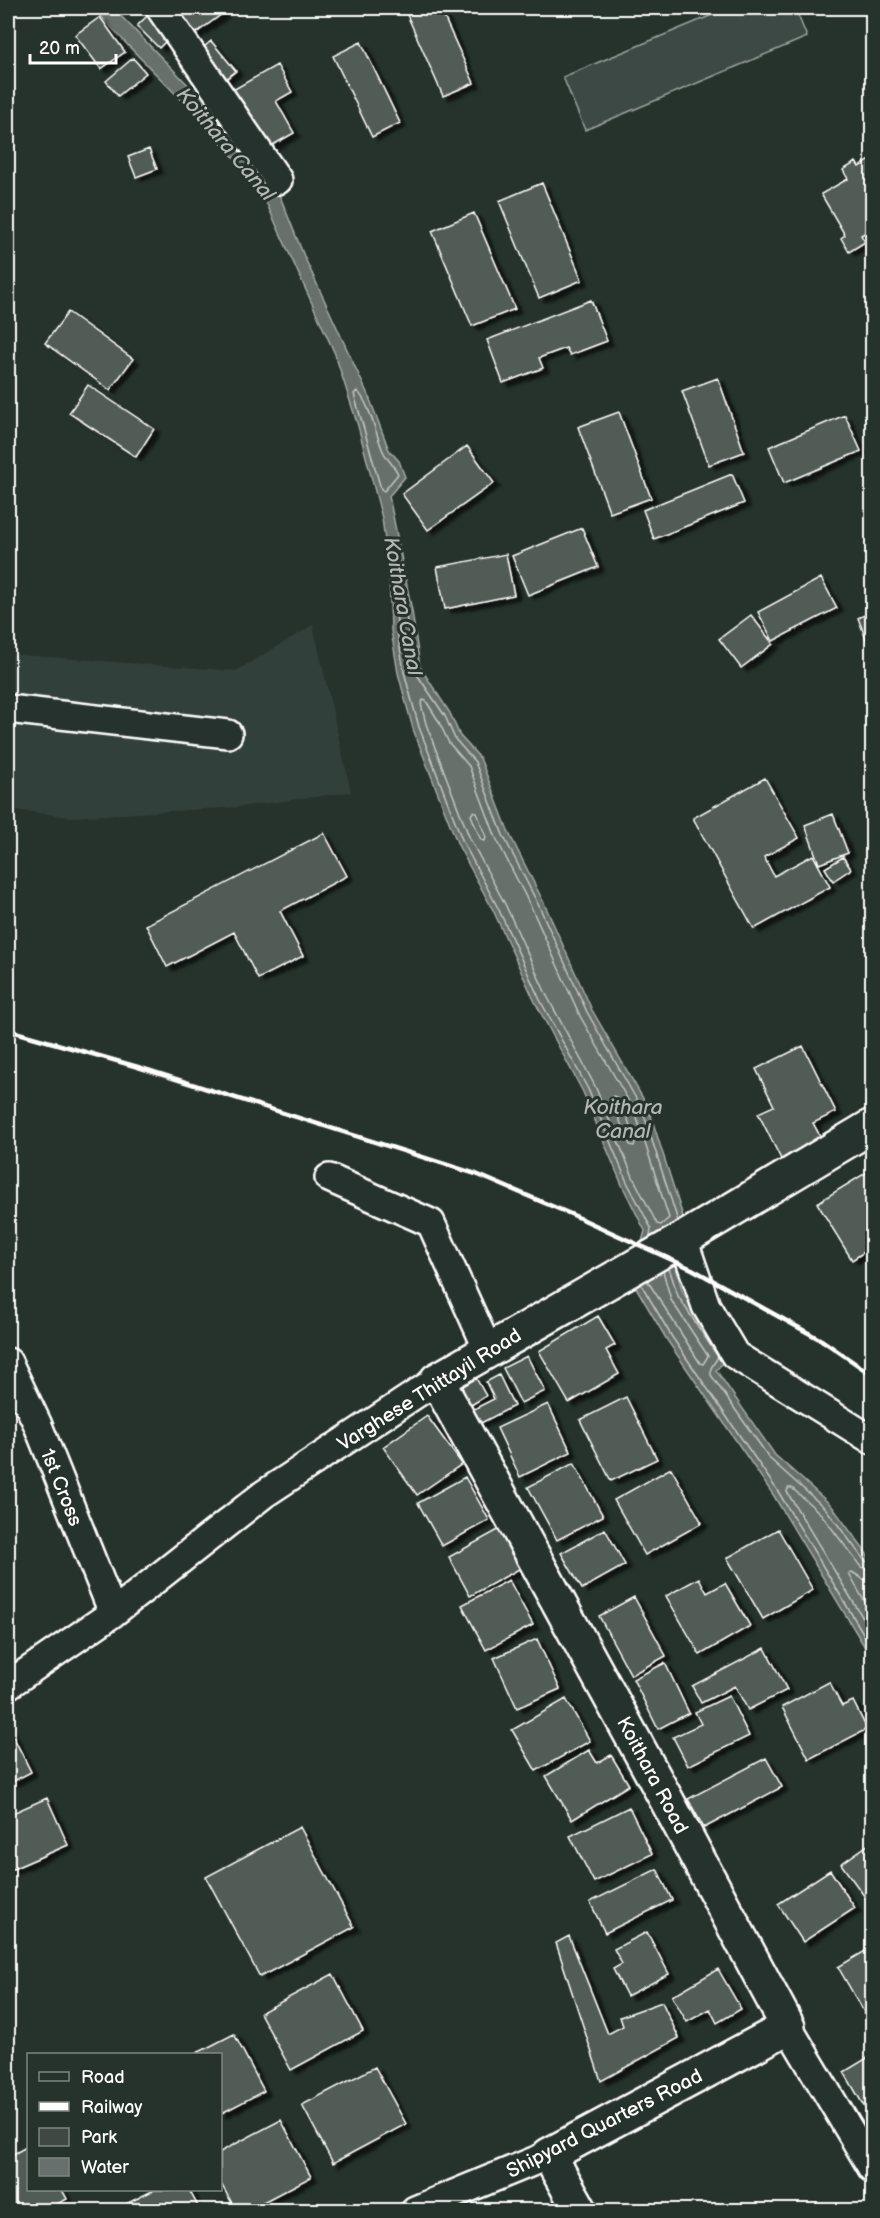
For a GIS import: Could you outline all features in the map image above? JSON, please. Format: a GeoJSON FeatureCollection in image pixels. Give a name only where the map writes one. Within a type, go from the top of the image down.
{"type":"FeatureCollection","features":[{"type":"Feature","properties":{"kind":"street"},"geometry":{"type":"LineString","coordinates":[[160,8],[278,180]]}},
{"type":"Feature","properties":{"kind":"street"},"geometry":{"type":"LineString","coordinates":[[8,710],[228,734]]}},
{"type":"Feature","properties":{"kind":"street","name":"Varghese Thittayil Road"},"geometry":{"type":"LineString","coordinates":[[8,1685],[113,1613],[264,1494],[437,1380],[683,1239],[873,1126]]}},
{"type":"Feature","properties":{"kind":"street"},"geometry":{"type":"LineString","coordinates":[[329,1178],[431,1223],[488,1350]]}},
{"type":"Feature","properties":{"kind":"street"},"geometry":{"type":"LineString","coordinates":[[683,1239],[706,1306],[735,1355],[873,1440]]}},
{"type":"Feature","properties":{"kind":"street","name":"1st Cross"},"geometry":{"type":"LineString","coordinates":[[8,1362],[37,1423],[113,1613]]}},
{"type":"Feature","properties":{"kind":"street","name":"Koithara Road"},"geometry":{"type":"LineString","coordinates":[[437,1380],[660,1787],[788,2027],[873,2169]]}},
{"type":"Feature","properties":{"kind":"street","name":"Shipyard Quarters Road"},"geometry":{"type":"LineString","coordinates":[[415,2211],[549,2156],[788,2027]]}},
{"type":"Feature","properties":{"kind":"street"},"geometry":{"type":"LineString","coordinates":[[549,2156],[580,2211]]}},
{"type":"Feature","properties":{"kind":"shaded area"},"geometry":{"type":"Polygon","coordinates":[[[313,625],[351,792],[238,807],[71,817],[8,809],[8,654],[236,671],[313,625]]]}},
{"type":"Feature","properties":{"kind":"green space"},"geometry":{"type":"Polygon","coordinates":[[[729,8],[795,8],[807,37],[585,130],[563,77],[729,8]]]}},
{"type":"Feature","properties":{"kind":"water","name":"Koithara Canal"},"geometry":{"type":"Polygon","coordinates":[[[94,8],[113,8],[196,93],[279,194],[304,256],[369,397],[389,450],[399,461],[405,477],[389,496],[412,611],[420,667],[450,713],[460,736],[480,758],[509,833],[544,903],[592,1010],[648,1107],[686,1226],[667,1237],[683,1293],[727,1359],[716,1370],[775,1455],[831,1505],[872,1561],[872,1659],[774,1496],[667,1340],[631,1279],[645,1231],[622,1185],[583,1092],[535,1002],[493,910],[458,845],[413,729],[398,673],[391,630],[389,571],[382,518],[358,426],[335,354],[265,200],[246,173],[205,124],[94,8]]]}},
{"type":"Feature","properties":{"kind":"building"},"geometry":{"type":"Polygon","coordinates":[[[170,8],[218,8],[222,14],[192,36],[170,8]]]}},
{"type":"Feature","properties":{"kind":"building"},"geometry":{"type":"Polygon","coordinates":[[[404,8],[440,8],[474,83],[443,96],[404,8]]]}},
{"type":"Feature","properties":{"kind":"building"},"geometry":{"type":"Polygon","coordinates":[[[151,12],[173,34],[159,48],[137,26],[151,12]]]}},
{"type":"Feature","properties":{"kind":"building"},"geometry":{"type":"Polygon","coordinates":[[[100,17],[125,52],[101,69],[75,35],[100,17]]]}},
{"type":"Feature","properties":{"kind":"building"},"geometry":{"type":"Polygon","coordinates":[[[211,41],[236,71],[221,83],[197,53],[211,41]]]}},
{"type":"Feature","properties":{"kind":"building"},"geometry":{"type":"Polygon","coordinates":[[[361,42],[400,123],[372,137],[333,56],[361,42]]]}},
{"type":"Feature","properties":{"kind":"building"},"geometry":{"type":"Polygon","coordinates":[[[133,58],[146,73],[118,96],[106,81],[133,58]]]}},
{"type":"Feature","properties":{"kind":"building"},"geometry":{"type":"Polygon","coordinates":[[[277,65],[292,92],[276,101],[294,133],[264,150],[231,91],[277,65]]]}},
{"type":"Feature","properties":{"kind":"building"},"geometry":{"type":"Polygon","coordinates":[[[149,149],[157,169],[136,177],[128,157],[149,149]]]}},
{"type":"Feature","properties":{"kind":"building"},"geometry":{"type":"Polygon","coordinates":[[[872,159],[872,229],[861,235],[865,242],[849,252],[841,238],[845,235],[821,194],[848,179],[843,170],[856,162],[859,167],[872,159]]]}},
{"type":"Feature","properties":{"kind":"building"},"geometry":{"type":"Polygon","coordinates":[[[542,183],[582,280],[539,298],[499,201],[542,183]]]}},
{"type":"Feature","properties":{"kind":"building"},"geometry":{"type":"Polygon","coordinates":[[[474,213],[515,309],[472,326],[432,231],[474,213]]]}},
{"type":"Feature","properties":{"kind":"building"},"geometry":{"type":"Polygon","coordinates":[[[591,300],[607,341],[570,355],[566,348],[539,358],[543,368],[503,383],[487,340],[591,300]]]}},
{"type":"Feature","properties":{"kind":"building"},"geometry":{"type":"Polygon","coordinates":[[[68,312],[133,359],[110,390],[45,343],[68,312]]]}},
{"type":"Feature","properties":{"kind":"building"},"geometry":{"type":"Polygon","coordinates":[[[718,378],[744,452],[709,465],[682,391],[718,378]]]}},
{"type":"Feature","properties":{"kind":"building"},"geometry":{"type":"Polygon","coordinates":[[[88,385],[154,429],[136,457],[69,413],[88,385]]]}},
{"type":"Feature","properties":{"kind":"building"},"geometry":{"type":"Polygon","coordinates":[[[619,412],[651,498],[610,513],[578,427],[619,412]]]}},
{"type":"Feature","properties":{"kind":"building"},"geometry":{"type":"Polygon","coordinates":[[[845,415],[861,451],[784,483],[769,447],[845,415]]]}},
{"type":"Feature","properties":{"kind":"building"},"geometry":{"type":"Polygon","coordinates":[[[467,446],[494,483],[428,530],[402,494],[467,446]]]}},
{"type":"Feature","properties":{"kind":"building"},"geometry":{"type":"Polygon","coordinates":[[[732,474],[744,503],[654,539],[643,510],[732,474]]]}},
{"type":"Feature","properties":{"kind":"building"},"geometry":{"type":"Polygon","coordinates":[[[582,528],[598,567],[528,595],[512,556],[582,528]]]}},
{"type":"Feature","properties":{"kind":"building"},"geometry":{"type":"Polygon","coordinates":[[[506,554],[514,595],[445,609],[437,567],[506,554]]]}},
{"type":"Feature","properties":{"kind":"building"},"geometry":{"type":"Polygon","coordinates":[[[821,578],[837,608],[773,641],[758,612],[821,578]]]}},
{"type":"Feature","properties":{"kind":"building"},"geometry":{"type":"Polygon","coordinates":[[[872,612],[872,655],[858,618],[872,612]]]}},
{"type":"Feature","properties":{"kind":"building"},"geometry":{"type":"Polygon","coordinates":[[[751,615],[773,644],[741,668],[719,639],[751,615]]]}},
{"type":"Feature","properties":{"kind":"building"},"geometry":{"type":"Polygon","coordinates":[[[765,778],[799,838],[764,857],[774,876],[813,855],[830,887],[754,929],[693,818],[765,778]]]}},
{"type":"Feature","properties":{"kind":"building"},"geometry":{"type":"Polygon","coordinates":[[[833,814],[848,853],[819,864],[805,825],[833,814]]]}},
{"type":"Feature","properties":{"kind":"building"},"geometry":{"type":"Polygon","coordinates":[[[324,833],[347,876],[280,911],[303,956],[258,979],[234,932],[167,967],[146,925],[324,833]]]}},
{"type":"Feature","properties":{"kind":"building"},"geometry":{"type":"Polygon","coordinates":[[[843,857],[851,869],[833,881],[825,868],[843,857]]]}},
{"type":"Feature","properties":{"kind":"building"},"geometry":{"type":"Polygon","coordinates":[[[803,1046],[836,1112],[813,1123],[826,1147],[785,1167],[758,1113],[774,1106],[756,1069],[803,1046]]]}},
{"type":"Feature","properties":{"kind":"building"},"geometry":{"type":"Polygon","coordinates":[[[872,1169],[872,1247],[852,1260],[817,1203],[872,1169]]]}},
{"type":"Feature","properties":{"kind":"building"},"geometry":{"type":"Polygon","coordinates":[[[598,1316],[615,1345],[606,1350],[619,1374],[569,1403],[539,1351],[598,1316]]]}},
{"type":"Feature","properties":{"kind":"building"},"geometry":{"type":"Polygon","coordinates":[[[527,1356],[545,1391],[521,1403],[503,1368],[527,1356]]]}},
{"type":"Feature","properties":{"kind":"building"},"geometry":{"type":"Polygon","coordinates":[[[499,1375],[514,1406],[479,1424],[472,1410],[494,1399],[486,1382],[499,1375]]]}},
{"type":"Feature","properties":{"kind":"building"},"geometry":{"type":"Polygon","coordinates":[[[476,1378],[486,1396],[468,1407],[461,1397],[464,1384],[476,1378]]]}},
{"type":"Feature","properties":{"kind":"building"},"geometry":{"type":"Polygon","coordinates":[[[626,1397],[657,1459],[611,1481],[580,1420],[626,1397]]]}},
{"type":"Feature","properties":{"kind":"building"},"geometry":{"type":"Polygon","coordinates":[[[548,1404],[571,1452],[520,1477],[497,1428],[548,1404]]]}},
{"type":"Feature","properties":{"kind":"building"},"geometry":{"type":"Polygon","coordinates":[[[427,1416],[462,1464],[417,1495],[383,1447],[427,1416]]]}},
{"type":"Feature","properties":{"kind":"building"},"geometry":{"type":"Polygon","coordinates":[[[574,1463],[603,1516],[557,1540],[528,1487],[574,1463]]]}},
{"type":"Feature","properties":{"kind":"building"},"geometry":{"type":"Polygon","coordinates":[[[671,1468],[702,1523],[645,1555],[614,1500],[671,1468]]]}},
{"type":"Feature","properties":{"kind":"building"},"geometry":{"type":"Polygon","coordinates":[[[465,1477],[489,1520],[442,1546],[418,1503],[465,1477]]]}},
{"type":"Feature","properties":{"kind":"building"},"geometry":{"type":"Polygon","coordinates":[[[500,1529],[521,1568],[470,1596],[449,1557],[500,1529]]]}},
{"type":"Feature","properties":{"kind":"building"},"geometry":{"type":"Polygon","coordinates":[[[605,1529],[625,1565],[582,1589],[561,1553],[605,1529]]]}},
{"type":"Feature","properties":{"kind":"building"},"geometry":{"type":"Polygon","coordinates":[[[778,1529],[813,1590],[763,1619],[727,1558],[778,1529]]]}},
{"type":"Feature","properties":{"kind":"building"},"geometry":{"type":"Polygon","coordinates":[[[699,1578],[707,1593],[725,1583],[750,1626],[700,1655],[666,1596],[699,1578]]]}},
{"type":"Feature","properties":{"kind":"building"},"geometry":{"type":"Polygon","coordinates":[[[509,1580],[533,1625],[486,1650],[462,1605],[509,1580]]]}},
{"type":"Feature","properties":{"kind":"building"},"geometry":{"type":"Polygon","coordinates":[[[634,1597],[666,1656],[631,1675],[599,1616],[634,1597]]]}},
{"type":"Feature","properties":{"kind":"building"},"geometry":{"type":"Polygon","coordinates":[[[537,1639],[560,1689],[517,1708],[494,1658],[537,1639]]]}},
{"type":"Feature","properties":{"kind":"building"},"geometry":{"type":"Polygon","coordinates":[[[765,1648],[787,1690],[748,1710],[735,1686],[701,1703],[692,1686],[765,1648]]]}},
{"type":"Feature","properties":{"kind":"building"},"geometry":{"type":"Polygon","coordinates":[[[665,1663],[689,1713],[658,1729],[633,1679],[665,1663]]]}},
{"type":"Feature","properties":{"kind":"building"},"geometry":{"type":"Polygon","coordinates":[[[829,1682],[842,1706],[853,1701],[867,1729],[809,1759],[782,1707],[829,1682]]]}},
{"type":"Feature","properties":{"kind":"building"},"geometry":{"type":"Polygon","coordinates":[[[729,1696],[749,1736],[688,1766],[673,1737],[701,1724],[695,1712],[729,1696]]]}},
{"type":"Feature","properties":{"kind":"building"},"geometry":{"type":"Polygon","coordinates":[[[566,1699],[590,1741],[536,1771],[512,1730],[566,1699]]]}},
{"type":"Feature","properties":{"kind":"building"},"geometry":{"type":"Polygon","coordinates":[[[8,1726],[31,1772],[8,1784],[8,1726]]]}},
{"type":"Feature","properties":{"kind":"building"},"geometry":{"type":"Polygon","coordinates":[[[589,1750],[597,1763],[611,1755],[629,1785],[572,1820],[546,1776],[589,1750]]]}},
{"type":"Feature","properties":{"kind":"building"},"geometry":{"type":"Polygon","coordinates":[[[766,1758],[782,1787],[704,1828],[688,1799],[766,1758]]]}},
{"type":"Feature","properties":{"kind":"building"},"geometry":{"type":"Polygon","coordinates":[[[47,1798],[68,1845],[8,1871],[8,1815],[47,1798]]]}},
{"type":"Feature","properties":{"kind":"building"},"geometry":{"type":"Polygon","coordinates":[[[629,1807],[652,1854],[594,1882],[570,1836],[629,1807]]]}},
{"type":"Feature","properties":{"kind":"building"},"geometry":{"type":"Polygon","coordinates":[[[300,1827],[354,1927],[260,1977],[206,1877],[300,1827]]]}},
{"type":"Feature","properties":{"kind":"building"},"geometry":{"type":"Polygon","coordinates":[[[872,1842],[872,1902],[870,1904],[841,1864],[872,1842]]]}},
{"type":"Feature","properties":{"kind":"building"},"geometry":{"type":"Polygon","coordinates":[[[657,1869],[672,1900],[605,1933],[590,1902],[657,1869]]]}},
{"type":"Feature","properties":{"kind":"building"},"geometry":{"type":"Polygon","coordinates":[[[830,1870],[855,1908],[803,1942],[778,1904],[830,1870]]]}},
{"type":"Feature","properties":{"kind":"building"},"geometry":{"type":"Polygon","coordinates":[[[647,1932],[669,1974],[627,1996],[613,1969],[622,1964],[614,1949],[647,1932]]]}},
{"type":"Feature","properties":{"kind":"building"},"geometry":{"type":"Polygon","coordinates":[[[569,1936],[608,2034],[623,2026],[620,2017],[662,2002],[679,2038],[601,2081],[556,1943],[569,1936]]]}},
{"type":"Feature","properties":{"kind":"building"},"geometry":{"type":"Polygon","coordinates":[[[872,1947],[872,2026],[838,1967],[872,1947]]]}},
{"type":"Feature","properties":{"kind":"building"},"geometry":{"type":"Polygon","coordinates":[[[718,1969],[741,2009],[717,2023],[710,2009],[687,2022],[672,1996],[718,1969]]]}},
{"type":"Feature","properties":{"kind":"building"},"geometry":{"type":"Polygon","coordinates":[[[333,1974],[363,2031],[291,2070],[260,2013],[333,1974]]]}},
{"type":"Feature","properties":{"kind":"building"},"geometry":{"type":"Polygon","coordinates":[[[234,2034],[264,2091],[222,2113],[222,2053],[197,2053],[234,2034]]]}},
{"type":"Feature","properties":{"kind":"building"},"geometry":{"type":"Polygon","coordinates":[[[872,2055],[872,2120],[844,2072],[872,2055]]]}},
{"type":"Feature","properties":{"kind":"building"},"geometry":{"type":"Polygon","coordinates":[[[375,2067],[406,2124],[333,2163],[302,2105],[375,2067]]]}},
{"type":"Feature","properties":{"kind":"building"},"geometry":{"type":"Polygon","coordinates":[[[281,2120],[311,2177],[248,2210],[236,2210],[222,2186],[222,2151],[281,2120]]]}},
{"type":"Feature","properties":{"kind":"building"},"geometry":{"type":"Polygon","coordinates":[[[27,2147],[27,2191],[63,2191],[67,2199],[45,2210],[8,2210],[8,2157],[27,2147]]]}},
{"type":"Feature","properties":{"kind":"building"},"geometry":{"type":"Polygon","coordinates":[[[152,2191],[190,2191],[200,2210],[114,2210],[152,2191]]]}},
{"type":"Feature","properties":{"kind":"railway"},"geometry":{"type":"LineString","coordinates":[[8,1030],[138,1067],[476,1174],[692,1269],[823,1341],[872,1375]]}}]}
